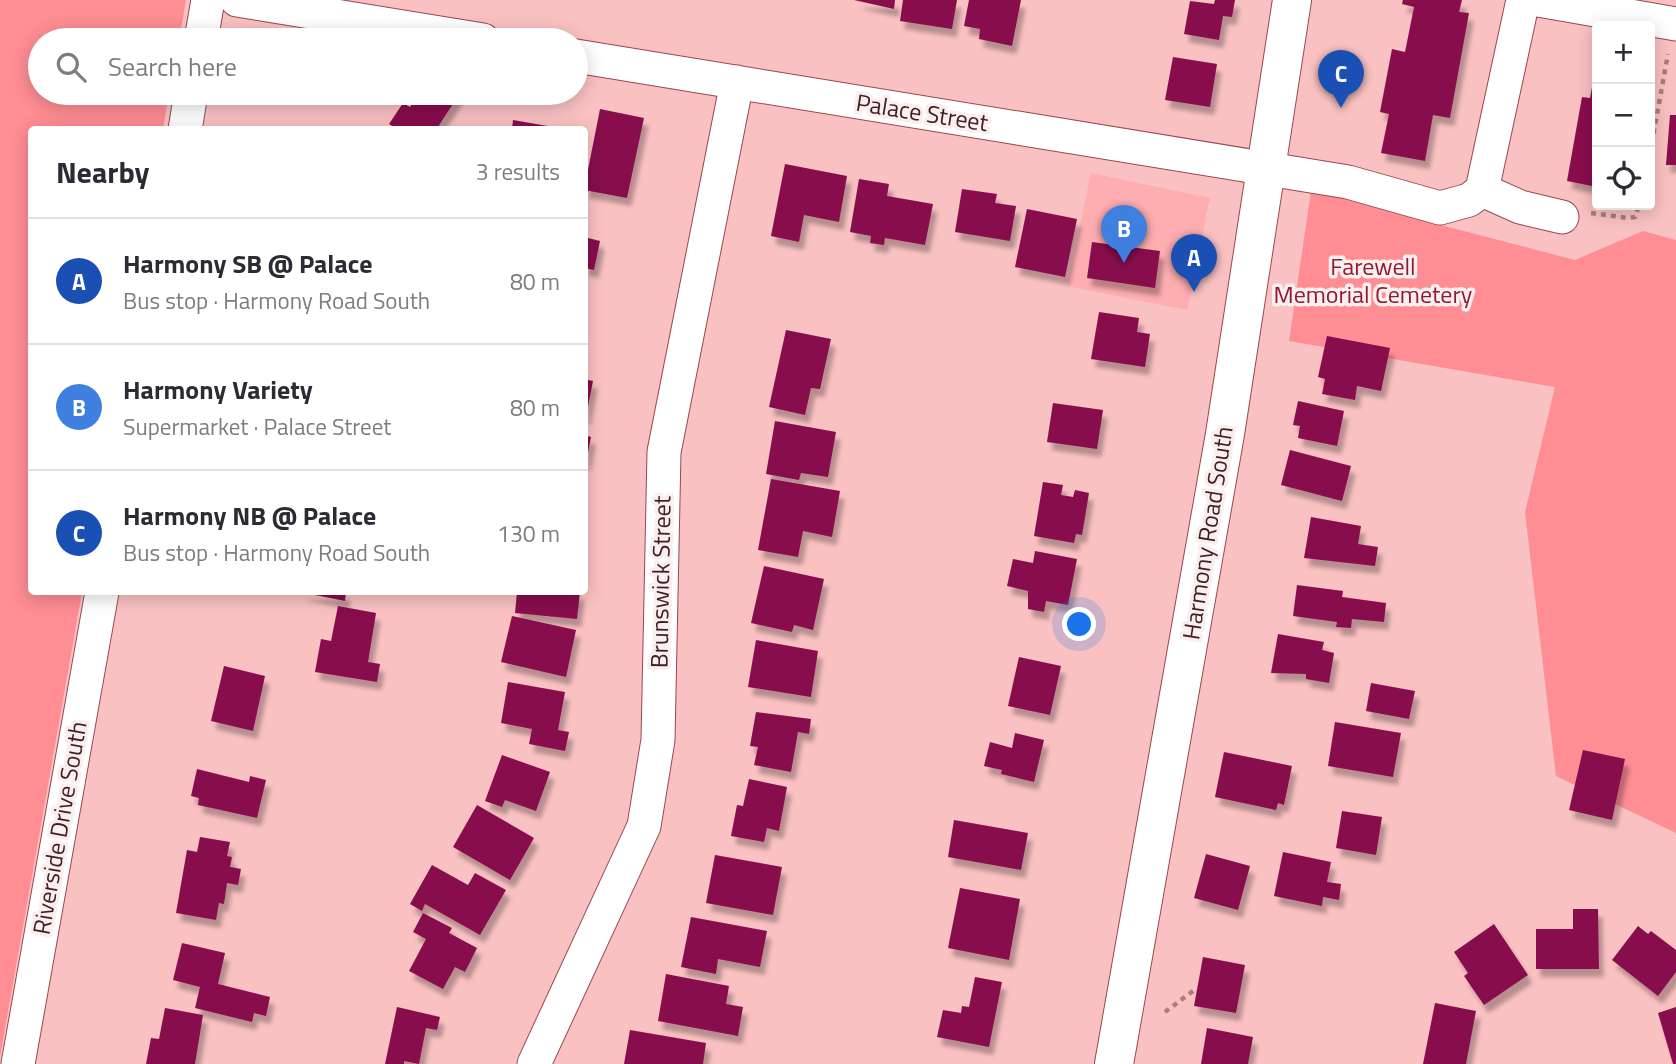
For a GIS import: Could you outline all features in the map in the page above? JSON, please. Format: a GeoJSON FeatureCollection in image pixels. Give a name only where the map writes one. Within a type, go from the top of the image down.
{"type":"FeatureCollection","features":[{"type":"Feature","properties":{"kind":"main road","name":"Harmony Road South"},"geometry":{"type":"LineString","coordinates":[[1114,1064],[1190,642],[1268,169],[1292,0]]}},
{"type":"Feature","properties":{"kind":"street"},"geometry":{"type":"LineString","coordinates":[[203,28],[208,0]]}},
{"type":"Feature","properties":{"kind":"street"},"geometry":{"type":"LineString","coordinates":[[237,0],[409,28]]}},
{"type":"Feature","properties":{"kind":"street"},"geometry":{"type":"LineString","coordinates":[[1523,0],[1482,190],[1520,207],[1562,217]]}},
{"type":"Feature","properties":{"kind":"street"},"geometry":{"type":"LineString","coordinates":[[1538,0],[1675,24]]}},
{"type":"Feature","properties":{"kind":"street","name":"Palace Street"},"geometry":{"type":"LineString","coordinates":[[588,57],[1349,182],[1440,208],[1469,200],[1482,190]]}},
{"type":"Feature","properties":{"kind":"street","name":"Brunswick Street"},"geometry":{"type":"LineString","coordinates":[[534,1064],[644,826],[658,740],[664,452],[737,82]]}},
{"type":"Feature","properties":{"kind":"street"},"geometry":{"type":"LineString","coordinates":[[186,126],[189,105]]}},
{"type":"Feature","properties":{"kind":"street","name":"Riverside Drive South"},"geometry":{"type":"LineString","coordinates":[[18,1064],[101,595]]}},
{"type":"Feature","properties":{"kind":"path"},"geometry":{"type":"LineString","coordinates":[[1651,147],[1675,24]]}},
{"type":"Feature","properties":{"kind":"path"},"geometry":{"type":"LineString","coordinates":[[1562,217],[1589,212],[1628,218],[1634,217],[1637,210]]}},
{"type":"Feature","properties":{"kind":"path"},"geometry":{"type":"LineString","coordinates":[[1165,1012],[1193,991]]}},
{"type":"Feature","properties":{"kind":"shaded area"},"geometry":{"type":"Polygon","coordinates":[[[1091,173],[1210,198],[1187,310],[1067,286],[1091,173]]]}},
{"type":"Feature","properties":{"kind":"green space"},"geometry":{"type":"Polygon","coordinates":[[[0,0],[186,0],[181,28],[28,28],[28,105],[167,105],[164,126],[28,126],[28,595],[81,595],[0,1057],[0,0]]]}},
{"type":"Feature","properties":{"kind":"green space","name":"Farewell Memorial Cemetery"},"geometry":{"type":"Polygon","coordinates":[[[1312,184],[1437,224],[1575,260],[1643,231],[1676,240],[1676,833],[1556,776],[1525,512],[1555,387],[1289,341],[1312,184]]]}},
{"type":"Feature","properties":{"kind":"building"},"geometry":{"type":"Polygon","coordinates":[[[854,0],[895,0],[894,9],[854,0]]]}},
{"type":"Feature","properties":{"kind":"building"},"geometry":{"type":"Polygon","coordinates":[[[903,0],[957,0],[952,29],[900,21],[903,0]]]}},
{"type":"Feature","properties":{"kind":"building"},"geometry":{"type":"Polygon","coordinates":[[[969,0],[1021,0],[1012,46],[979,39],[980,29],[964,26],[969,0]]]}},
{"type":"Feature","properties":{"kind":"building"},"geometry":{"type":"Polygon","coordinates":[[[1215,0],[1235,0],[1232,17],[1223,16],[1219,40],[1184,34],[1190,1],[1214,4],[1215,0]]]}},
{"type":"Feature","properties":{"kind":"building"},"geometry":{"type":"Polygon","coordinates":[[[1403,0],[1462,0],[1459,12],[1469,13],[1450,118],[1433,115],[1425,161],[1381,153],[1389,114],[1380,112],[1392,49],[1405,52],[1414,7],[1402,4],[1403,0]]]}},
{"type":"Feature","properties":{"kind":"building"},"geometry":{"type":"Polygon","coordinates":[[[1173,57],[1217,64],[1210,107],[1165,100],[1173,57]]]}},
{"type":"Feature","properties":{"kind":"building"},"geometry":{"type":"Polygon","coordinates":[[[1592,87],[1592,186],[1567,181],[1582,97],[1590,98],[1592,87]]]}},
{"type":"Feature","properties":{"kind":"building"},"geometry":{"type":"Polygon","coordinates":[[[402,105],[452,105],[439,126],[389,124],[402,105]]]}},
{"type":"Feature","properties":{"kind":"building"},"geometry":{"type":"Polygon","coordinates":[[[600,109],[644,118],[627,198],[588,191],[588,170],[600,109]]]}},
{"type":"Feature","properties":{"kind":"building"},"geometry":{"type":"Polygon","coordinates":[[[1670,115],[1676,115],[1676,165],[1666,165],[1670,115]]]}},
{"type":"Feature","properties":{"kind":"building"},"geometry":{"type":"Polygon","coordinates":[[[513,120],[548,126],[512,126],[513,120]]]}},
{"type":"Feature","properties":{"kind":"building"},"geometry":{"type":"Polygon","coordinates":[[[785,164],[847,176],[839,222],[804,215],[799,242],[771,236],[785,164]]]}},
{"type":"Feature","properties":{"kind":"building"},"geometry":{"type":"Polygon","coordinates":[[[859,179],[889,184],[887,196],[933,204],[925,245],[885,238],[884,245],[870,243],[871,236],[850,232],[859,179]]]}},
{"type":"Feature","properties":{"kind":"building"},"geometry":{"type":"Polygon","coordinates":[[[962,189],[997,194],[995,203],[1016,206],[1010,241],[955,232],[962,189]]]}},
{"type":"Feature","properties":{"kind":"building"},"geometry":{"type":"Polygon","coordinates":[[[1027,209],[1077,219],[1065,277],[1015,267],[1027,209]]]}},
{"type":"Feature","properties":{"kind":"building"},"geometry":{"type":"Polygon","coordinates":[[[588,238],[600,241],[594,270],[588,269],[588,238]]]}},
{"type":"Feature","properties":{"kind":"building"},"geometry":{"type":"Polygon","coordinates":[[[1092,242],[1160,251],[1155,288],[1087,278],[1092,242]]]}},
{"type":"Feature","properties":{"kind":"building"},"geometry":{"type":"Polygon","coordinates":[[[1099,312],[1139,318],[1137,332],[1150,334],[1145,367],[1091,359],[1099,312]]]}},
{"type":"Feature","properties":{"kind":"building"},"geometry":{"type":"Polygon","coordinates":[[[786,330],[831,339],[820,389],[811,388],[805,415],[769,407],[786,330]]]}},
{"type":"Feature","properties":{"kind":"building"},"geometry":{"type":"Polygon","coordinates":[[[1327,336],[1390,348],[1381,391],[1357,386],[1355,400],[1322,394],[1325,379],[1318,377],[1327,336]]]}},
{"type":"Feature","properties":{"kind":"building"},"geometry":{"type":"Polygon","coordinates":[[[588,380],[593,381],[588,407],[588,380]]]}},
{"type":"Feature","properties":{"kind":"building"},"geometry":{"type":"Polygon","coordinates":[[[1298,401],[1344,411],[1337,446],[1298,438],[1300,426],[1293,425],[1298,401]]]}},
{"type":"Feature","properties":{"kind":"building"},"geometry":{"type":"Polygon","coordinates":[[[1053,403],[1103,410],[1097,449],[1047,442],[1053,403]]]}},
{"type":"Feature","properties":{"kind":"building"},"geometry":{"type":"Polygon","coordinates":[[[775,421],[836,432],[828,477],[801,473],[799,480],[766,474],[775,421]]]}},
{"type":"Feature","properties":{"kind":"building"},"geometry":{"type":"Polygon","coordinates":[[[1290,450],[1351,466],[1342,501],[1281,485],[1290,450]]]}},
{"type":"Feature","properties":{"kind":"building"},"geometry":{"type":"Polygon","coordinates":[[[771,479],[840,491],[832,537],[803,531],[798,557],[758,550],[771,479]]]}},
{"type":"Feature","properties":{"kind":"building"},"geometry":{"type":"Polygon","coordinates":[[[1043,482],[1063,485],[1061,495],[1073,497],[1075,490],[1089,493],[1082,535],[1076,534],[1074,543],[1034,536],[1043,482]]]}},
{"type":"Feature","properties":{"kind":"building"},"geometry":{"type":"Polygon","coordinates":[[[1311,517],[1361,526],[1358,544],[1378,547],[1375,566],[1304,558],[1311,517]]]}},
{"type":"Feature","properties":{"kind":"building"},"geometry":{"type":"Polygon","coordinates":[[[1035,551],[1077,559],[1068,605],[1046,601],[1044,612],[1028,609],[1028,591],[1007,586],[1013,559],[1033,563],[1035,551]]]}},
{"type":"Feature","properties":{"kind":"building"},"geometry":{"type":"Polygon","coordinates":[[[764,566],[824,579],[813,630],[794,625],[792,632],[751,623],[764,566]]]}},
{"type":"Feature","properties":{"kind":"building"},"geometry":{"type":"Polygon","coordinates":[[[1297,585],[1343,591],[1342,597],[1386,603],[1384,622],[1352,619],[1351,628],[1336,627],[1337,622],[1293,616],[1297,585]]]}},
{"type":"Feature","properties":{"kind":"building"},"geometry":{"type":"Polygon","coordinates":[[[315,595],[346,595],[345,601],[315,595]]]}},
{"type":"Feature","properties":{"kind":"building"},"geometry":{"type":"Polygon","coordinates":[[[517,595],[580,595],[577,619],[515,613],[517,595]]]}},
{"type":"Feature","properties":{"kind":"building"},"geometry":{"type":"Polygon","coordinates":[[[338,606],[376,613],[368,662],[380,664],[377,682],[315,672],[321,639],[331,641],[338,606]]]}},
{"type":"Feature","properties":{"kind":"building"},"geometry":{"type":"Polygon","coordinates":[[[512,616],[576,630],[566,677],[501,662],[512,616]]]}},
{"type":"Feature","properties":{"kind":"building"},"geometry":{"type":"Polygon","coordinates":[[[1278,634],[1324,642],[1322,650],[1334,653],[1329,683],[1306,679],[1306,674],[1271,673],[1278,634]]]}},
{"type":"Feature","properties":{"kind":"building"},"geometry":{"type":"Polygon","coordinates":[[[756,640],[818,651],[811,697],[748,687],[756,640]]]}},
{"type":"Feature","properties":{"kind":"building"},"geometry":{"type":"Polygon","coordinates":[[[1019,657],[1061,666],[1050,715],[1008,706],[1019,657]]]}},
{"type":"Feature","properties":{"kind":"building"},"geometry":{"type":"Polygon","coordinates":[[[224,666],[265,676],[253,731],[211,721],[224,666]]]}},
{"type":"Feature","properties":{"kind":"building"},"geometry":{"type":"Polygon","coordinates":[[[508,682],[565,692],[558,730],[569,732],[565,751],[529,744],[532,729],[501,723],[508,682]]]}},
{"type":"Feature","properties":{"kind":"building"},"geometry":{"type":"Polygon","coordinates":[[[1371,683],[1415,691],[1409,719],[1366,711],[1371,683]]]}},
{"type":"Feature","properties":{"kind":"building"},"geometry":{"type":"Polygon","coordinates":[[[756,712],[811,719],[809,734],[798,732],[791,772],[754,765],[758,747],[750,746],[756,712]]]}},
{"type":"Feature","properties":{"kind":"building"},"geometry":{"type":"Polygon","coordinates":[[[1335,722],[1401,733],[1393,777],[1328,766],[1335,722]]]}},
{"type":"Feature","properties":{"kind":"building"},"geometry":{"type":"Polygon","coordinates":[[[1015,733],[1044,740],[1034,782],[1001,774],[1002,770],[984,766],[990,742],[1012,748],[1015,733]]]}},
{"type":"Feature","properties":{"kind":"building"},"geometry":{"type":"Polygon","coordinates":[[[1583,750],[1625,759],[1612,820],[1569,810],[1583,750]]]}},
{"type":"Feature","properties":{"kind":"building"},"geometry":{"type":"Polygon","coordinates":[[[1224,752],[1292,766],[1284,805],[1278,803],[1276,810],[1215,797],[1224,752]]]}},
{"type":"Feature","properties":{"kind":"building"},"geometry":{"type":"Polygon","coordinates":[[[502,755],[550,772],[536,811],[505,800],[502,807],[485,801],[502,755]]]}},
{"type":"Feature","properties":{"kind":"building"},"geometry":{"type":"Polygon","coordinates":[[[197,769],[249,782],[250,776],[266,780],[257,818],[198,805],[199,798],[191,796],[197,769]]]}},
{"type":"Feature","properties":{"kind":"building"},"geometry":{"type":"Polygon","coordinates":[[[749,779],[787,787],[779,831],[767,828],[764,842],[731,836],[737,805],[743,806],[749,779]]]}},
{"type":"Feature","properties":{"kind":"building"},"geometry":{"type":"Polygon","coordinates":[[[477,805],[534,838],[510,880],[453,847],[477,805]]]}},
{"type":"Feature","properties":{"kind":"building"},"geometry":{"type":"Polygon","coordinates":[[[1342,811],[1382,817],[1376,855],[1336,848],[1342,811]]]}},
{"type":"Feature","properties":{"kind":"building"},"geometry":{"type":"Polygon","coordinates":[[[954,820],[1028,833],[1021,870],[948,857],[954,820]]]}},
{"type":"Feature","properties":{"kind":"building"},"geometry":{"type":"Polygon","coordinates":[[[200,837],[230,842],[227,856],[232,857],[230,867],[241,869],[238,885],[227,883],[224,904],[219,903],[216,920],[176,913],[187,850],[197,852],[200,837]]]}},
{"type":"Feature","properties":{"kind":"building"},"geometry":{"type":"Polygon","coordinates":[[[1283,852],[1331,862],[1327,882],[1341,884],[1339,900],[1323,897],[1322,906],[1274,896],[1283,852]]]}},
{"type":"Feature","properties":{"kind":"building"},"geometry":{"type":"Polygon","coordinates":[[[1206,854],[1250,866],[1238,910],[1194,898],[1206,854]]]}},
{"type":"Feature","properties":{"kind":"building"},"geometry":{"type":"Polygon","coordinates":[[[715,855],[782,867],[773,915],[706,903],[715,855]]]}},
{"type":"Feature","properties":{"kind":"building"},"geometry":{"type":"Polygon","coordinates":[[[432,865],[468,885],[475,873],[506,890],[480,935],[425,904],[422,911],[410,904],[432,865]]]}},
{"type":"Feature","properties":{"kind":"building"},"geometry":{"type":"Polygon","coordinates":[[[960,888],[1020,899],[1009,960],[948,948],[960,888]]]}},
{"type":"Feature","properties":{"kind":"building"},"geometry":{"type":"Polygon","coordinates":[[[1573,909],[1598,909],[1599,969],[1536,969],[1536,929],[1573,929],[1573,909]]]}},
{"type":"Feature","properties":{"kind":"building"},"geometry":{"type":"Polygon","coordinates":[[[423,913],[452,928],[449,933],[477,948],[465,972],[455,967],[443,989],[409,971],[426,939],[413,932],[423,913]]]}},
{"type":"Feature","properties":{"kind":"building"},"geometry":{"type":"Polygon","coordinates":[[[691,917],[767,931],[760,967],[718,959],[716,974],[681,967],[691,917]]]}},
{"type":"Feature","properties":{"kind":"building"},"geometry":{"type":"Polygon","coordinates":[[[1494,924],[1528,975],[1484,1005],[1464,976],[1468,973],[1454,952],[1494,924]]]}},
{"type":"Feature","properties":{"kind":"building"},"geometry":{"type":"Polygon","coordinates":[[[1638,926],[1648,934],[1651,931],[1676,950],[1676,972],[1658,996],[1612,960],[1638,926]]]}},
{"type":"Feature","properties":{"kind":"building"},"geometry":{"type":"Polygon","coordinates":[[[182,943],[225,953],[218,984],[270,997],[266,1016],[254,1013],[252,1022],[195,1008],[200,987],[173,980],[182,943]]]}},
{"type":"Feature","properties":{"kind":"building"},"geometry":{"type":"Polygon","coordinates":[[[1203,957],[1245,965],[1236,1013],[1194,1006],[1203,957]]]}},
{"type":"Feature","properties":{"kind":"building"},"geometry":{"type":"Polygon","coordinates":[[[666,974],[729,986],[726,1004],[743,1007],[738,1036],[658,1021],[666,974]]]}},
{"type":"Feature","properties":{"kind":"building"},"geometry":{"type":"Polygon","coordinates":[[[975,977],[1002,982],[989,1047],[937,1037],[943,1010],[961,1013],[962,1006],[969,1007],[975,977]]]}},
{"type":"Feature","properties":{"kind":"building"},"geometry":{"type":"Polygon","coordinates":[[[1435,1003],[1476,1011],[1466,1064],[1423,1064],[1435,1003]]]}},
{"type":"Feature","properties":{"kind":"building"},"geometry":{"type":"Polygon","coordinates":[[[397,1007],[440,1017],[437,1030],[426,1028],[419,1064],[404,1061],[404,1064],[385,1064],[397,1007]]]}},
{"type":"Feature","properties":{"kind":"building"},"geometry":{"type":"Polygon","coordinates":[[[1676,1007],[1676,1064],[1673,1064],[1658,1013],[1676,1007]]]}},
{"type":"Feature","properties":{"kind":"building"},"geometry":{"type":"Polygon","coordinates":[[[165,1008],[203,1015],[195,1064],[146,1064],[151,1038],[159,1039],[165,1008]]]}},
{"type":"Feature","properties":{"kind":"building"},"geometry":{"type":"Polygon","coordinates":[[[1207,1028],[1253,1037],[1248,1064],[1201,1064],[1207,1028]]]}},
{"type":"Feature","properties":{"kind":"building"},"geometry":{"type":"Polygon","coordinates":[[[630,1030],[706,1043],[703,1064],[624,1064],[630,1030]]]}},
{"type":"Feature","properties":{"kind":"place","name":"Harmony NB @ Palace"},"geometry":{"type":"Point","coordinates":[1341,108]}},
{"type":"Feature","properties":{"kind":"place","name":"Harmony Variety"},"geometry":{"type":"Point","coordinates":[1124,263]}},
{"type":"Feature","properties":{"kind":"place","name":"Harmony SB @ Palace"},"geometry":{"type":"Point","coordinates":[1194,292]}}]}
